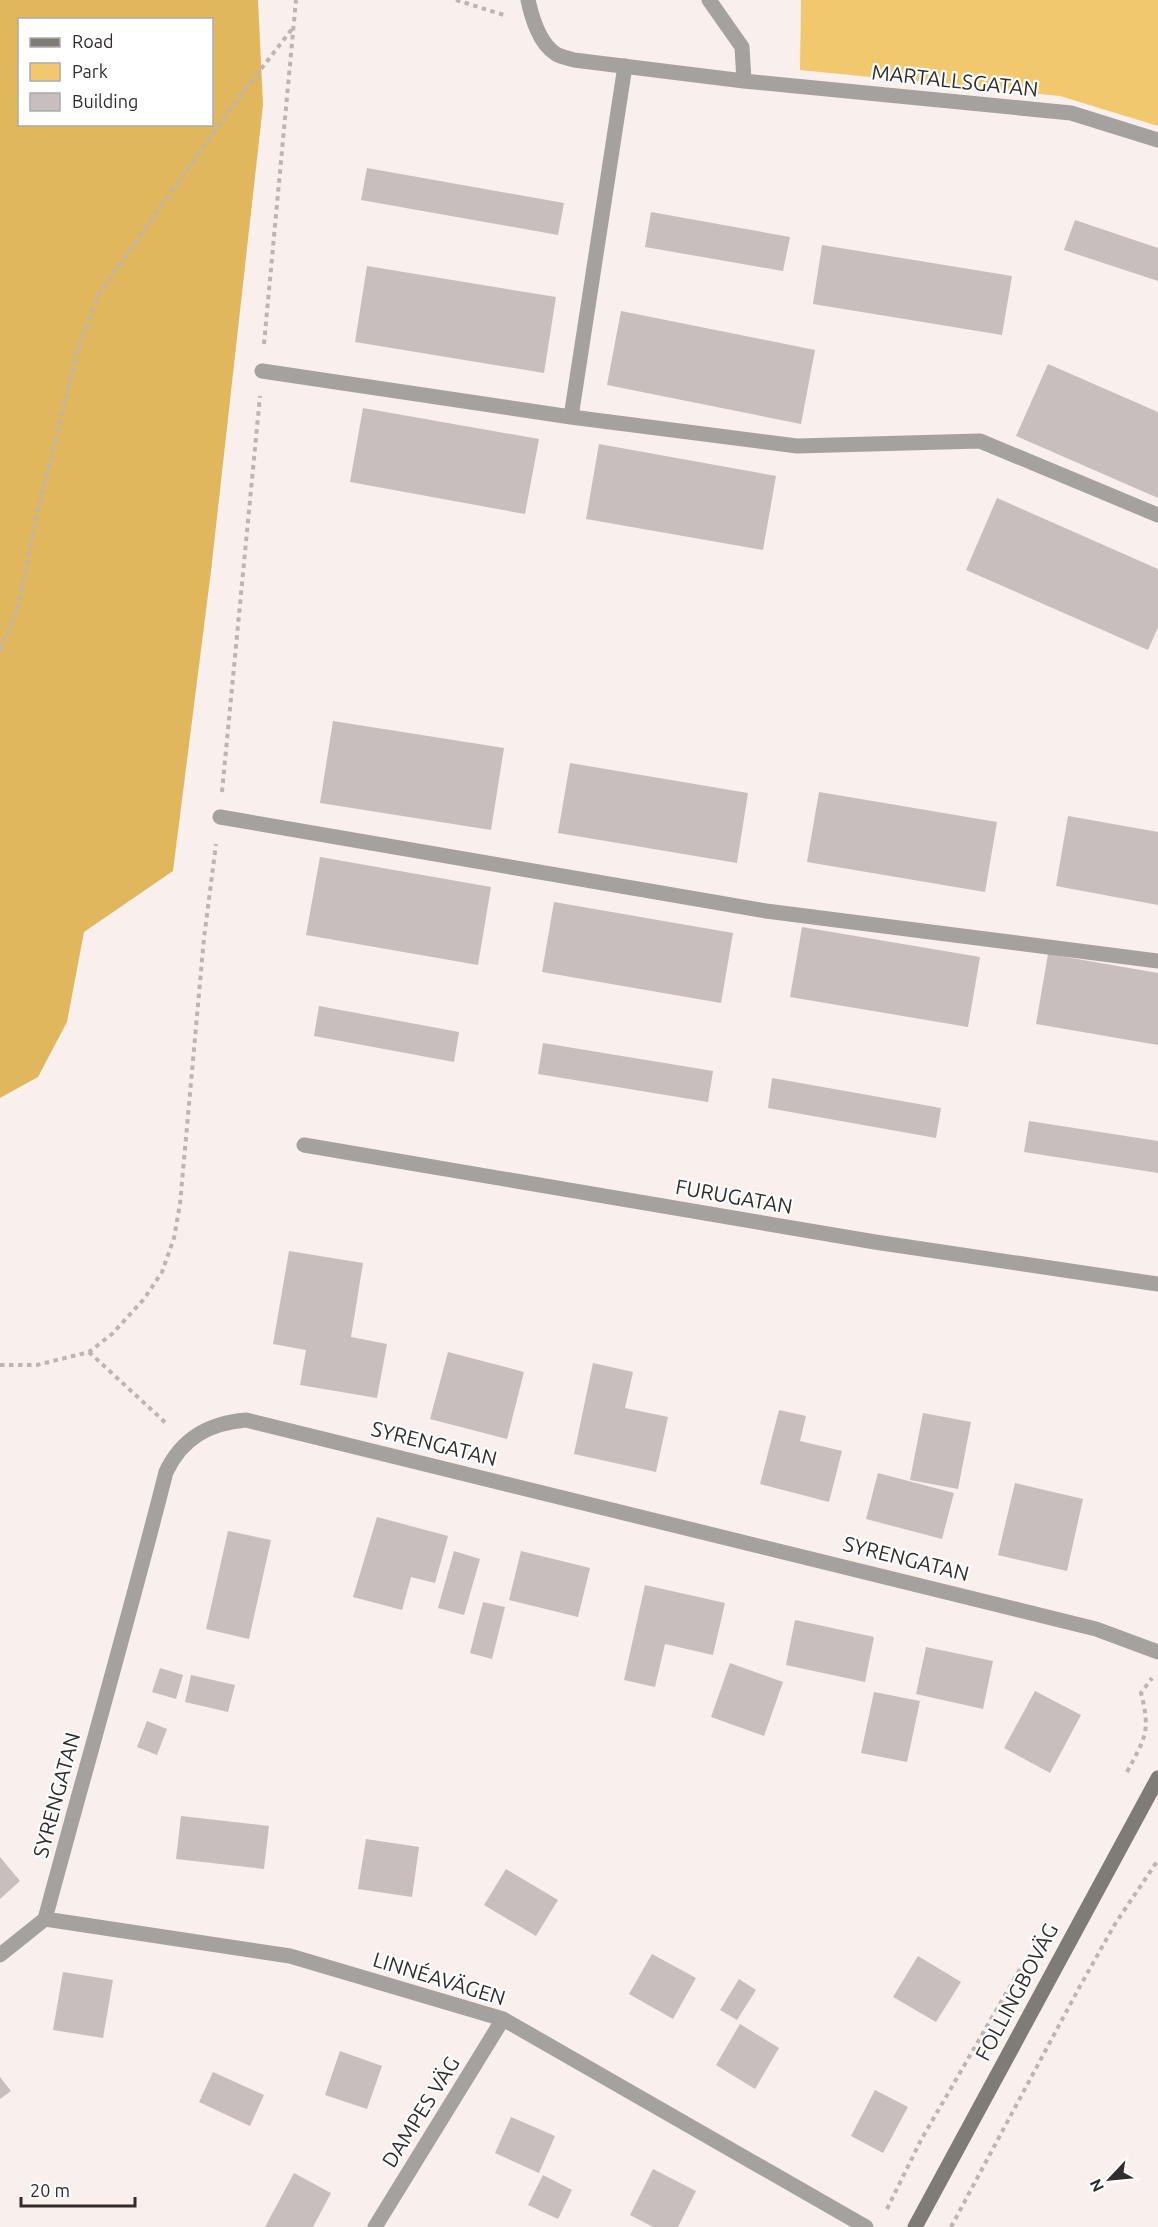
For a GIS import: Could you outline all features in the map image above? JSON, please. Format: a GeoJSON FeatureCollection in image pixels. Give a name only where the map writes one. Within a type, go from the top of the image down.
{"type":"FeatureCollection","features":[{"type":"Feature","properties":{"kind":"main road","name":"FOLLINGBOVÄG"},"geometry":{"type":"LineString","coordinates":[[915,2227],[1158,1778]]}},
{"type":"Feature","properties":{"kind":"street","name":"MARTALLSGATAN"},"geometry":{"type":"LineString","coordinates":[[528,0],[533,22],[555,53],[574,60],[744,81],[1071,113],[1158,140]]}},
{"type":"Feature","properties":{"kind":"street"},"geometry":{"type":"LineString","coordinates":[[709,0],[742,47],[744,81]]}},
{"type":"Feature","properties":{"kind":"street"},"geometry":{"type":"LineString","coordinates":[[571,417],[625,66]]}},
{"type":"Feature","properties":{"kind":"street"},"geometry":{"type":"LineString","coordinates":[[262,371],[571,417],[797,446],[980,441],[1158,514]]}},
{"type":"Feature","properties":{"kind":"street"},"geometry":{"type":"LineString","coordinates":[[220,817],[766,911],[1158,961]]}},
{"type":"Feature","properties":{"kind":"street","name":"FURUGATAN"},"geometry":{"type":"LineString","coordinates":[[304,1145],[875,1242],[1158,1284]]}},
{"type":"Feature","properties":{"kind":"street","name":"SYRENGATAN"},"geometry":{"type":"LineString","coordinates":[[45,1919],[102,1706],[131,1610],[166,1472],[173,1456],[184,1443],[216,1425],[246,1420],[1096,1629],[1158,1652]]}},
{"type":"Feature","properties":{"kind":"street"},"geometry":{"type":"LineString","coordinates":[[0,1955],[45,1919]]}},
{"type":"Feature","properties":{"kind":"street","name":"LINNÉAVÄGEN"},"geometry":{"type":"LineString","coordinates":[[45,1919],[290,1956],[503,2019],[866,2227]]}},
{"type":"Feature","properties":{"kind":"street","name":"DAMPES VÄG"},"geometry":{"type":"LineString","coordinates":[[375,2227],[503,2019]]}},
{"type":"Feature","properties":{"kind":"path"},"geometry":{"type":"LineString","coordinates":[[0,1365],[38,1365],[89,1352],[112,1335],[144,1299],[162,1272],[174,1238],[180,1204],[204,938],[220,817],[296,0]]}},
{"type":"Feature","properties":{"kind":"path"},"geometry":{"type":"LineString","coordinates":[[456,0],[533,22]]}},
{"type":"Feature","properties":{"kind":"path"},"geometry":{"type":"LineString","coordinates":[[0,650],[17,611],[37,513],[75,365],[99,294],[228,112],[293,28]]}},
{"type":"Feature","properties":{"kind":"path"},"geometry":{"type":"LineString","coordinates":[[89,1352],[163,1419],[184,1443]]}},
{"type":"Feature","properties":{"kind":"path"},"geometry":{"type":"LineString","coordinates":[[1124,1777],[1146,1735],[1147,1716],[1141,1693],[1158,1670]]}},
{"type":"Feature","properties":{"kind":"path"},"geometry":{"type":"LineString","coordinates":[[951,2227],[1115,1924],[1158,1860]]}},
{"type":"Feature","properties":{"kind":"path"},"geometry":{"type":"LineString","coordinates":[[882,2217],[921,2140],[1028,1956]]}},
{"type":"Feature","properties":{"kind":"green space"},"geometry":{"type":"Polygon","coordinates":[[[801,0],[1158,0],[1158,126],[1060,96],[800,70],[801,0]]]}},
{"type":"Feature","properties":{"kind":"shaded area"},"geometry":{"type":"Polygon","coordinates":[[[0,0],[258,0],[263,105],[211,571],[173,871],[84,932],[67,1022],[38,1077],[0,1098],[0,0]]]}},
{"type":"Feature","properties":{"kind":"building"},"geometry":{"type":"Polygon","coordinates":[[[367,168],[564,203],[558,235],[361,200],[367,168]]]}},
{"type":"Feature","properties":{"kind":"building"},"geometry":{"type":"Polygon","coordinates":[[[651,212],[790,237],[783,271],[645,247],[651,212]]]}},
{"type":"Feature","properties":{"kind":"building"},"geometry":{"type":"Polygon","coordinates":[[[1075,220],[1158,248],[1158,281],[1064,250],[1075,220]]]}},
{"type":"Feature","properties":{"kind":"building"},"geometry":{"type":"Polygon","coordinates":[[[822,245],[1012,276],[1002,335],[813,304],[822,245]]]}},
{"type":"Feature","properties":{"kind":"building"},"geometry":{"type":"Polygon","coordinates":[[[367,266],[556,297],[544,373],[355,342],[367,266]]]}},
{"type":"Feature","properties":{"kind":"building"},"geometry":{"type":"Polygon","coordinates":[[[621,311],[815,350],[801,424],[607,385],[621,311]]]}},
{"type":"Feature","properties":{"kind":"building"},"geometry":{"type":"Polygon","coordinates":[[[1048,364],[1158,412],[1158,498],[1016,436],[1048,364]]]}},
{"type":"Feature","properties":{"kind":"building"},"geometry":{"type":"Polygon","coordinates":[[[363,408],[539,439],[525,514],[350,482],[363,408]]]}},
{"type":"Feature","properties":{"kind":"building"},"geometry":{"type":"Polygon","coordinates":[[[599,444],[776,476],[763,550],[586,519],[599,444]]]}},
{"type":"Feature","properties":{"kind":"building"},"geometry":{"type":"Polygon","coordinates":[[[997,498],[1158,569],[1158,627],[1148,650],[966,570],[997,498]]]}},
{"type":"Feature","properties":{"kind":"building"},"geometry":{"type":"Polygon","coordinates":[[[333,721],[504,748],[491,830],[320,803],[333,721]]]}},
{"type":"Feature","properties":{"kind":"building"},"geometry":{"type":"Polygon","coordinates":[[[570,763],[748,793],[737,863],[558,833],[570,763]]]}},
{"type":"Feature","properties":{"kind":"building"},"geometry":{"type":"Polygon","coordinates":[[[819,792],[997,822],[985,892],[807,862],[819,792]]]}},
{"type":"Feature","properties":{"kind":"building"},"geometry":{"type":"Polygon","coordinates":[[[1068,816],[1158,832],[1158,905],[1056,886],[1068,816]]]}},
{"type":"Feature","properties":{"kind":"building"},"geometry":{"type":"Polygon","coordinates":[[[320,857],[491,887],[478,965],[306,935],[320,857]]]}},
{"type":"Feature","properties":{"kind":"building"},"geometry":{"type":"Polygon","coordinates":[[[554,902],[733,933],[721,1003],[542,972],[554,902]]]}},
{"type":"Feature","properties":{"kind":"building"},"geometry":{"type":"Polygon","coordinates":[[[802,927],[980,957],[968,1027],[790,997],[802,927]]]}},
{"type":"Feature","properties":{"kind":"building"},"geometry":{"type":"Polygon","coordinates":[[[1048,954],[1158,973],[1158,1045],[1036,1024],[1048,954]]]}},
{"type":"Feature","properties":{"kind":"building"},"geometry":{"type":"Polygon","coordinates":[[[319,1006],[459,1032],[454,1062],[314,1036],[319,1006]]]}},
{"type":"Feature","properties":{"kind":"building"},"geometry":{"type":"Polygon","coordinates":[[[543,1043],[713,1071],[708,1102],[538,1074],[543,1043]]]}},
{"type":"Feature","properties":{"kind":"building"},"geometry":{"type":"Polygon","coordinates":[[[772,1078],[941,1108],[936,1138],[768,1108],[772,1078]]]}},
{"type":"Feature","properties":{"kind":"building"},"geometry":{"type":"Polygon","coordinates":[[[1029,1121],[1158,1141],[1158,1173],[1024,1152],[1029,1121]]]}},
{"type":"Feature","properties":{"kind":"building"},"geometry":{"type":"Polygon","coordinates":[[[289,1251],[363,1263],[351,1337],[387,1344],[377,1398],[300,1385],[306,1350],[273,1344],[289,1251]]]}},
{"type":"Feature","properties":{"kind":"building"},"geometry":{"type":"Polygon","coordinates":[[[448,1352],[524,1372],[507,1439],[430,1419],[448,1352]]]}},
{"type":"Feature","properties":{"kind":"building"},"geometry":{"type":"Polygon","coordinates":[[[593,1363],[633,1372],[625,1408],[668,1417],[656,1472],[574,1454],[593,1363]]]}},
{"type":"Feature","properties":{"kind":"building"},"geometry":{"type":"Polygon","coordinates":[[[779,1410],[806,1416],[800,1441],[842,1451],[829,1502],[760,1484],[779,1410]]]}},
{"type":"Feature","properties":{"kind":"building"},"geometry":{"type":"Polygon","coordinates":[[[923,1413],[971,1422],[958,1489],[910,1480],[923,1413]]]}},
{"type":"Feature","properties":{"kind":"building"},"geometry":{"type":"Polygon","coordinates":[[[878,1473],[954,1493],[942,1539],[866,1519],[878,1473]]]}},
{"type":"Feature","properties":{"kind":"building"},"geometry":{"type":"Polygon","coordinates":[[[1015,1483],[1083,1499],[1067,1571],[998,1555],[1015,1483]]]}},
{"type":"Feature","properties":{"kind":"building"},"geometry":{"type":"Polygon","coordinates":[[[377,1517],[448,1536],[435,1583],[411,1577],[402,1610],[353,1597],[377,1517]]]}},
{"type":"Feature","properties":{"kind":"building"},"geometry":{"type":"Polygon","coordinates":[[[228,1531],[271,1540],[249,1639],[206,1629],[228,1531]]]}},
{"type":"Feature","properties":{"kind":"building"},"geometry":{"type":"Polygon","coordinates":[[[454,1551],[480,1559],[464,1615],[438,1608],[454,1551]]]}},
{"type":"Feature","properties":{"kind":"building"},"geometry":{"type":"Polygon","coordinates":[[[521,1551],[590,1568],[578,1617],[509,1600],[521,1551]]]}},
{"type":"Feature","properties":{"kind":"building"},"geometry":{"type":"Polygon","coordinates":[[[645,1585],[725,1603],[713,1655],[665,1644],[655,1687],[624,1680],[645,1585]]]}},
{"type":"Feature","properties":{"kind":"building"},"geometry":{"type":"Polygon","coordinates":[[[483,1602],[505,1607],[492,1659],[470,1653],[483,1602]]]}},
{"type":"Feature","properties":{"kind":"building"},"geometry":{"type":"Polygon","coordinates":[[[795,1620],[874,1637],[865,1682],[786,1665],[795,1620]]]}},
{"type":"Feature","properties":{"kind":"building"},"geometry":{"type":"Polygon","coordinates":[[[926,1647],[993,1661],[983,1709],[916,1694],[926,1647]]]}},
{"type":"Feature","properties":{"kind":"building"},"geometry":{"type":"Polygon","coordinates":[[[730,1663],[783,1682],[764,1736],[711,1717],[730,1663]]]}},
{"type":"Feature","properties":{"kind":"building"},"geometry":{"type":"Polygon","coordinates":[[[160,1668],[183,1675],[176,1699],[152,1692],[160,1668]]]}},
{"type":"Feature","properties":{"kind":"building"},"geometry":{"type":"Polygon","coordinates":[[[191,1675],[235,1685],[228,1712],[185,1702],[191,1675]]]}},
{"type":"Feature","properties":{"kind":"building"},"geometry":{"type":"Polygon","coordinates":[[[1035,1691],[1081,1715],[1050,1773],[1004,1748],[1035,1691]]]}},
{"type":"Feature","properties":{"kind":"building"},"geometry":{"type":"Polygon","coordinates":[[[874,1692],[920,1701],[907,1762],[861,1753],[874,1692]]]}},
{"type":"Feature","properties":{"kind":"building"},"geometry":{"type":"Polygon","coordinates":[[[147,1721],[167,1729],[157,1755],[137,1747],[147,1721]]]}},
{"type":"Feature","properties":{"kind":"building"},"geometry":{"type":"Polygon","coordinates":[[[181,1816],[269,1826],[264,1869],[176,1859],[181,1816]]]}},
{"type":"Feature","properties":{"kind":"building"},"geometry":{"type":"Polygon","coordinates":[[[366,1839],[419,1847],[412,1897],[358,1889],[366,1839]]]}},
{"type":"Feature","properties":{"kind":"building"},"geometry":{"type":"Polygon","coordinates":[[[0,1857],[20,1881],[0,1899],[0,1857]]]}},
{"type":"Feature","properties":{"kind":"building"},"geometry":{"type":"Polygon","coordinates":[[[506,1869],[558,1900],[536,1936],[484,1905],[506,1869]]]}},
{"type":"Feature","properties":{"kind":"building"},"geometry":{"type":"Polygon","coordinates":[[[652,1954],[696,1978],[673,2019],[629,1994],[652,1954]]]}},
{"type":"Feature","properties":{"kind":"building"},"geometry":{"type":"Polygon","coordinates":[[[918,1956],[961,1982],[936,2022],[893,1997],[918,1956]]]}},
{"type":"Feature","properties":{"kind":"building"},"geometry":{"type":"Polygon","coordinates":[[[63,1972],[113,1980],[103,2038],[53,2030],[63,1972]]]}},
{"type":"Feature","properties":{"kind":"building"},"geometry":{"type":"Polygon","coordinates":[[[739,1979],[756,1990],[737,2020],[720,2010],[739,1979]]]}},
{"type":"Feature","properties":{"kind":"building"},"geometry":{"type":"Polygon","coordinates":[[[740,2024],[779,2048],[755,2089],[716,2065],[740,2024]]]}},
{"type":"Feature","properties":{"kind":"building"},"geometry":{"type":"Polygon","coordinates":[[[340,2051],[382,2066],[367,2109],[325,2095],[340,2051]]]}},
{"type":"Feature","properties":{"kind":"building"},"geometry":{"type":"Polygon","coordinates":[[[213,2072],[264,2095],[250,2126],[199,2102],[213,2072]]]}},
{"type":"Feature","properties":{"kind":"building"},"geometry":{"type":"Polygon","coordinates":[[[0,2077],[11,2091],[0,2099],[0,2077]]]}},
{"type":"Feature","properties":{"kind":"building"},"geometry":{"type":"Polygon","coordinates":[[[875,2090],[908,2107],[883,2153],[851,2136],[875,2090]]]}},
{"type":"Feature","properties":{"kind":"building"},"geometry":{"type":"Polygon","coordinates":[[[511,2117],[555,2136],[539,2173],[495,2153],[511,2117]]]}},
{"type":"Feature","properties":{"kind":"building"},"geometry":{"type":"Polygon","coordinates":[[[653,2169],[696,2191],[678,2227],[653,2227],[630,2215],[653,2169]]]}},
{"type":"Feature","properties":{"kind":"building"},"geometry":{"type":"Polygon","coordinates":[[[294,2173],[331,2193],[313,2227],[265,2227],[294,2173]]]}},
{"type":"Feature","properties":{"kind":"building"},"geometry":{"type":"Polygon","coordinates":[[[543,2175],[572,2190],[558,2219],[528,2205],[543,2175]]]}}]}
